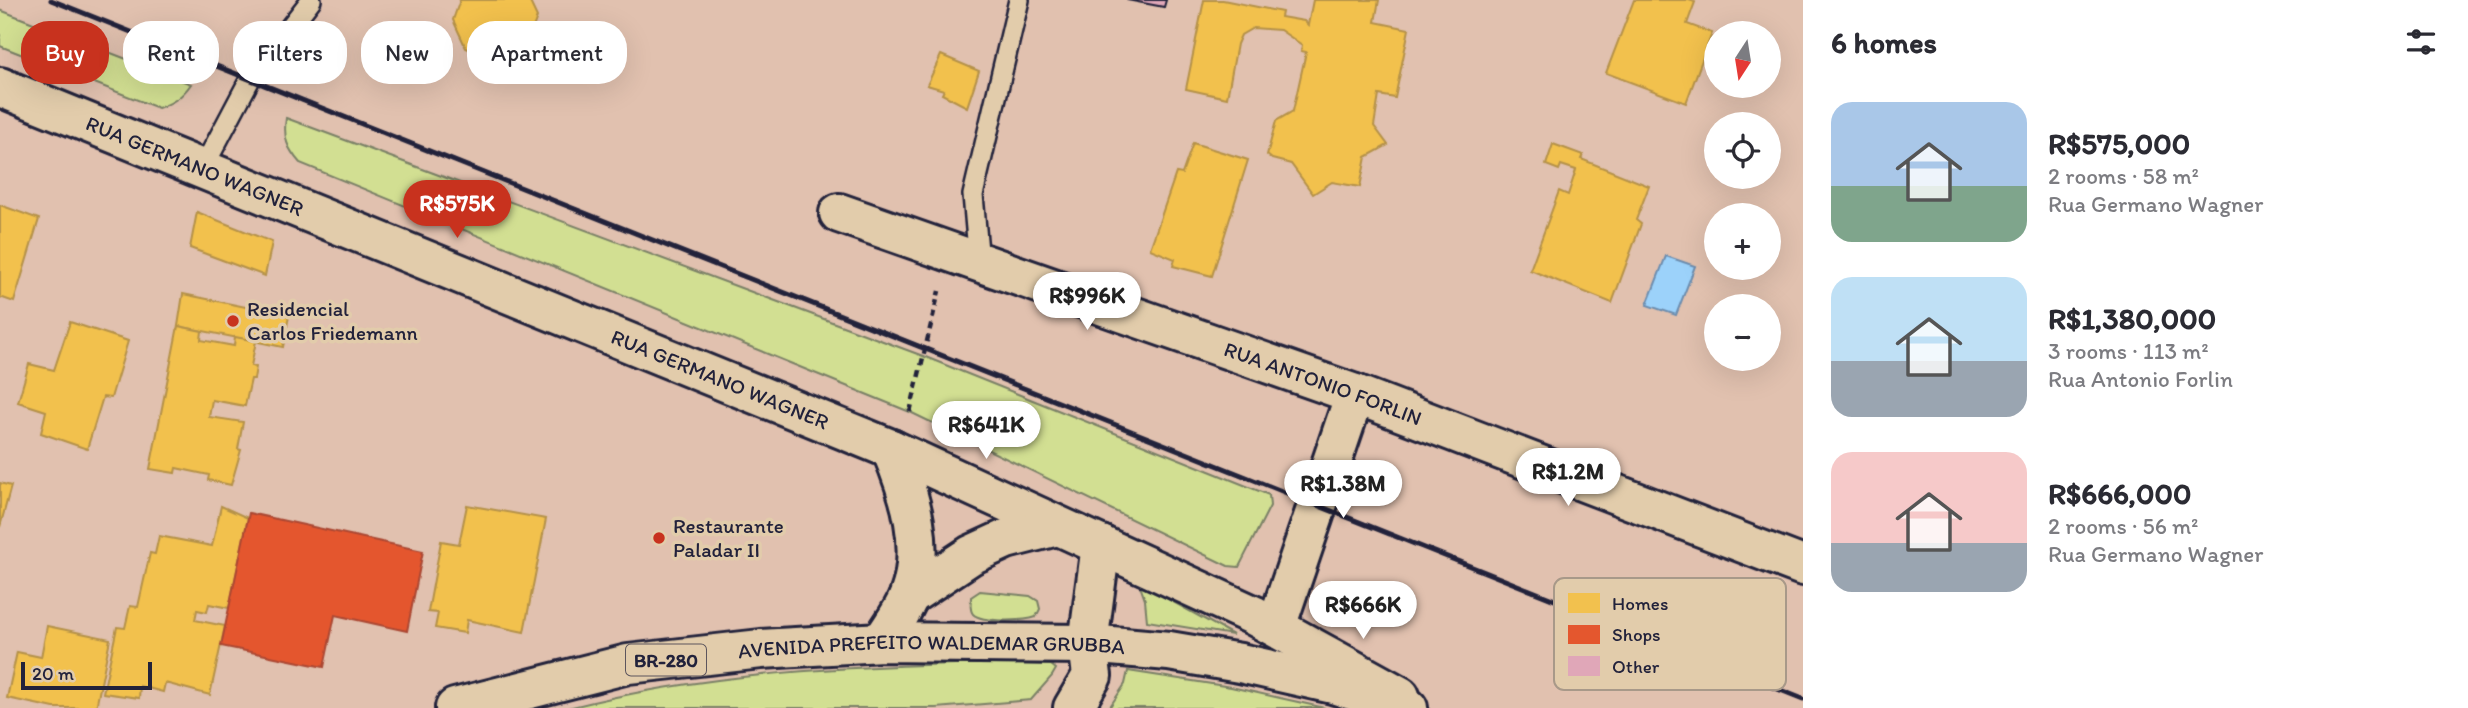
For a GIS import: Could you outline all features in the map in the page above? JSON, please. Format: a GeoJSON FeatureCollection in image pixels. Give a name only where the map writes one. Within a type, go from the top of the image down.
{"type":"FeatureCollection","features":[{"type":"Feature","properties":{"kind":"main road","name":"RUA GERMANO WAGNER"},"geometry":{"type":"LineString","coordinates":[[0,87],[887,448],[1276,627],[1422,708]]}},
{"type":"Feature","properties":{"kind":"main road","name":"RUA ANTONIO FORLIN"},"geometry":{"type":"LineString","coordinates":[[839,213],[1355,394],[1803,566]]}},
{"type":"Feature","properties":{"kind":"main road"},"geometry":{"type":"LineString","coordinates":[[1276,627],[1355,394]]}},
{"type":"Feature","properties":{"kind":"main road"},"geometry":{"type":"LineString","coordinates":[[882,642],[909,596],[915,565],[915,525],[907,486],[887,448]]}},
{"type":"Feature","properties":{"kind":"main road"},"geometry":{"type":"LineString","coordinates":[[909,596],[971,555],[1006,540],[1058,526]]}},
{"type":"Feature","properties":{"kind":"main road"},"geometry":{"type":"LineString","coordinates":[[1073,708],[1092,676],[1088,644],[1101,545]]}},
{"type":"Feature","properties":{"kind":"main road","name":"AVENIDA PREFEITO WALDEMAR GRUBBA"},"geometry":{"type":"LineString","coordinates":[[455,708],[628,664],[761,649],[882,642],[1088,644],[1169,651],[1240,663],[1333,684],[1408,708]]}},
{"type":"Feature","properties":{"kind":"lane"},"geometry":{"type":"LineString","coordinates":[[203,168],[250,79],[311,0]]}},
{"type":"Feature","properties":{"kind":"lane"},"geometry":{"type":"LineString","coordinates":[[964,257],[973,195],[1019,0]]}},
{"type":"Feature","properties":{"kind":"path"},"geometry":{"type":"LineString","coordinates":[[887,448],[910,412],[964,257]]}},
{"type":"Feature","properties":{"kind":"green space"},"geometry":{"type":"Polygon","coordinates":[[[0,10],[28,21],[21,21],[21,54],[0,46],[0,10]]]}},
{"type":"Feature","properties":{"kind":"green space"},"geometry":{"type":"Polygon","coordinates":[[[109,52],[123,58],[123,84],[191,84],[177,99],[158,108],[97,84],[109,84],[109,52]]]}},
{"type":"Feature","properties":{"kind":"green space"},"geometry":{"type":"Polygon","coordinates":[[[286,118],[923,356],[1269,495],[1270,506],[1239,567],[1228,566],[910,412],[300,163],[287,142],[286,118]]]}},
{"type":"Feature","properties":{"kind":"green space"},"geometry":{"type":"Polygon","coordinates":[[[1139,583],[1233,635],[1147,621],[1145,600],[1139,583]]]}},
{"type":"Feature","properties":{"kind":"green space"},"geometry":{"type":"Polygon","coordinates":[[[980,591],[1030,596],[1038,601],[1040,609],[1036,617],[1023,619],[994,620],[978,617],[971,610],[971,597],[980,591]]]}},
{"type":"Feature","properties":{"kind":"green space"},"geometry":{"type":"Polygon","coordinates":[[[995,663],[1051,665],[1056,669],[1031,700],[936,708],[568,708],[673,686],[780,673],[995,663]]]}},
{"type":"Feature","properties":{"kind":"green space"},"geometry":{"type":"Polygon","coordinates":[[[1128,671],[1231,687],[1325,708],[1109,708],[1125,684],[1128,671]]]}},
{"type":"Feature","properties":{"kind":"water"},"geometry":{"type":"Polygon","coordinates":[[[1666,256],[1695,266],[1676,315],[1647,305],[1666,256]]]}},
{"type":"Feature","properties":{"kind":"building: Homes"},"geometry":{"type":"Polygon","coordinates":[[[460,0],[529,0],[537,17],[535,21],[467,21],[467,48],[453,20],[460,0]]]}},
{"type":"Feature","properties":{"kind":"building: Homes"},"geometry":{"type":"Polygon","coordinates":[[[1204,0],[1223,0],[1282,12],[1281,17],[1304,21],[1308,25],[1313,0],[1379,0],[1375,22],[1409,29],[1395,98],[1379,95],[1374,126],[1388,145],[1366,157],[1360,187],[1332,182],[1313,194],[1291,164],[1267,155],[1276,121],[1293,111],[1306,52],[1301,51],[1302,45],[1280,30],[1253,28],[1241,35],[1227,98],[1186,89],[1204,0]]]}},
{"type":"Feature","properties":{"kind":"building: Homes"},"geometry":{"type":"Polygon","coordinates":[[[1634,0],[1695,2],[1687,24],[1704,30],[1704,55],[1686,103],[1606,73],[1634,0]]]}},
{"type":"Feature","properties":{"kind":"building: Homes"},"geometry":{"type":"Polygon","coordinates":[[[941,55],[979,71],[967,107],[942,94],[944,90],[927,85],[941,55]]]}},
{"type":"Feature","properties":{"kind":"building: Homes"},"geometry":{"type":"Polygon","coordinates":[[[1193,143],[1248,160],[1212,276],[1173,266],[1175,259],[1150,249],[1176,173],[1182,174],[1193,143]]]}},
{"type":"Feature","properties":{"kind":"building: Homes"},"geometry":{"type":"Polygon","coordinates":[[[1553,144],[1583,155],[1581,159],[1649,186],[1636,220],[1641,224],[1612,303],[1530,270],[1559,191],[1568,195],[1576,170],[1561,165],[1559,170],[1546,165],[1553,144]]]}},
{"type":"Feature","properties":{"kind":"building: Homes"},"geometry":{"type":"Polygon","coordinates":[[[0,205],[39,219],[14,302],[0,297],[0,205]]]}},
{"type":"Feature","properties":{"kind":"building: Homes"},"geometry":{"type":"Polygon","coordinates":[[[197,212],[272,242],[265,276],[190,248],[197,212]]]}},
{"type":"Feature","properties":{"kind":"building: Homes","name":"Residencial Carlos Friedemann"},"geometry":{"type":"Polygon","coordinates":[[[183,294],[289,316],[283,347],[178,326],[183,294]]]}},
{"type":"Feature","properties":{"kind":"building: Homes"},"geometry":{"type":"Polygon","coordinates":[[[70,322],[128,341],[111,398],[103,397],[87,449],[41,433],[46,411],[18,402],[29,364],[54,370],[70,322]]]}},
{"type":"Feature","properties":{"kind":"building: Homes"},"geometry":{"type":"Polygon","coordinates":[[[178,326],[202,331],[201,340],[234,346],[235,337],[256,341],[251,366],[256,367],[254,379],[251,379],[245,406],[212,400],[209,417],[243,422],[238,449],[241,450],[231,485],[208,480],[209,475],[176,468],[175,473],[150,469],[178,326]]]}},
{"type":"Feature","properties":{"kind":"building: Homes"},"geometry":{"type":"Polygon","coordinates":[[[0,483],[11,486],[0,527],[0,483]]]}},
{"type":"Feature","properties":{"kind":"building: Homes"},"geometry":{"type":"Polygon","coordinates":[[[467,505],[546,519],[524,632],[467,620],[465,633],[435,628],[438,613],[428,612],[441,541],[459,544],[467,505]]]}},
{"type":"Feature","properties":{"kind":"building: Homes"},"geometry":{"type":"Polygon","coordinates":[[[221,506],[248,518],[229,608],[209,604],[207,612],[197,610],[195,620],[225,626],[210,695],[165,683],[163,692],[140,686],[139,698],[103,693],[117,627],[125,628],[130,606],[138,607],[150,553],[155,554],[159,536],[212,546],[221,506]]]}},
{"type":"Feature","properties":{"kind":"building: Homes"},"geometry":{"type":"Polygon","coordinates":[[[47,626],[110,639],[96,708],[54,708],[7,698],[17,652],[41,657],[47,626]]]}},
{"type":"Feature","properties":{"kind":"building: Shops"},"geometry":{"type":"Polygon","coordinates":[[[249,513],[423,551],[407,631],[335,615],[324,667],[221,646],[249,513]]]}},
{"type":"Feature","properties":{"kind":"building: Other"},"geometry":{"type":"Polygon","coordinates":[[[1127,0],[1166,0],[1164,7],[1127,0]]]}},
{"type":"Feature","properties":{"kind":"railway"},"geometry":{"type":"LineString","coordinates":[[51,0],[1554,600]]}},
{"type":"Feature","properties":{"kind":"railway"},"geometry":{"type":"LineString","coordinates":[[1780,690],[1803,699]]}},
{"type":"Feature","properties":{"kind":"place","name":"Residencial Carlos Friedemann"},"geometry":{"type":"Point","coordinates":[233,321]}},
{"type":"Feature","properties":{"kind":"place","name":"Restaurante Paladar II"},"geometry":{"type":"Point","coordinates":[659,538]}}]}
